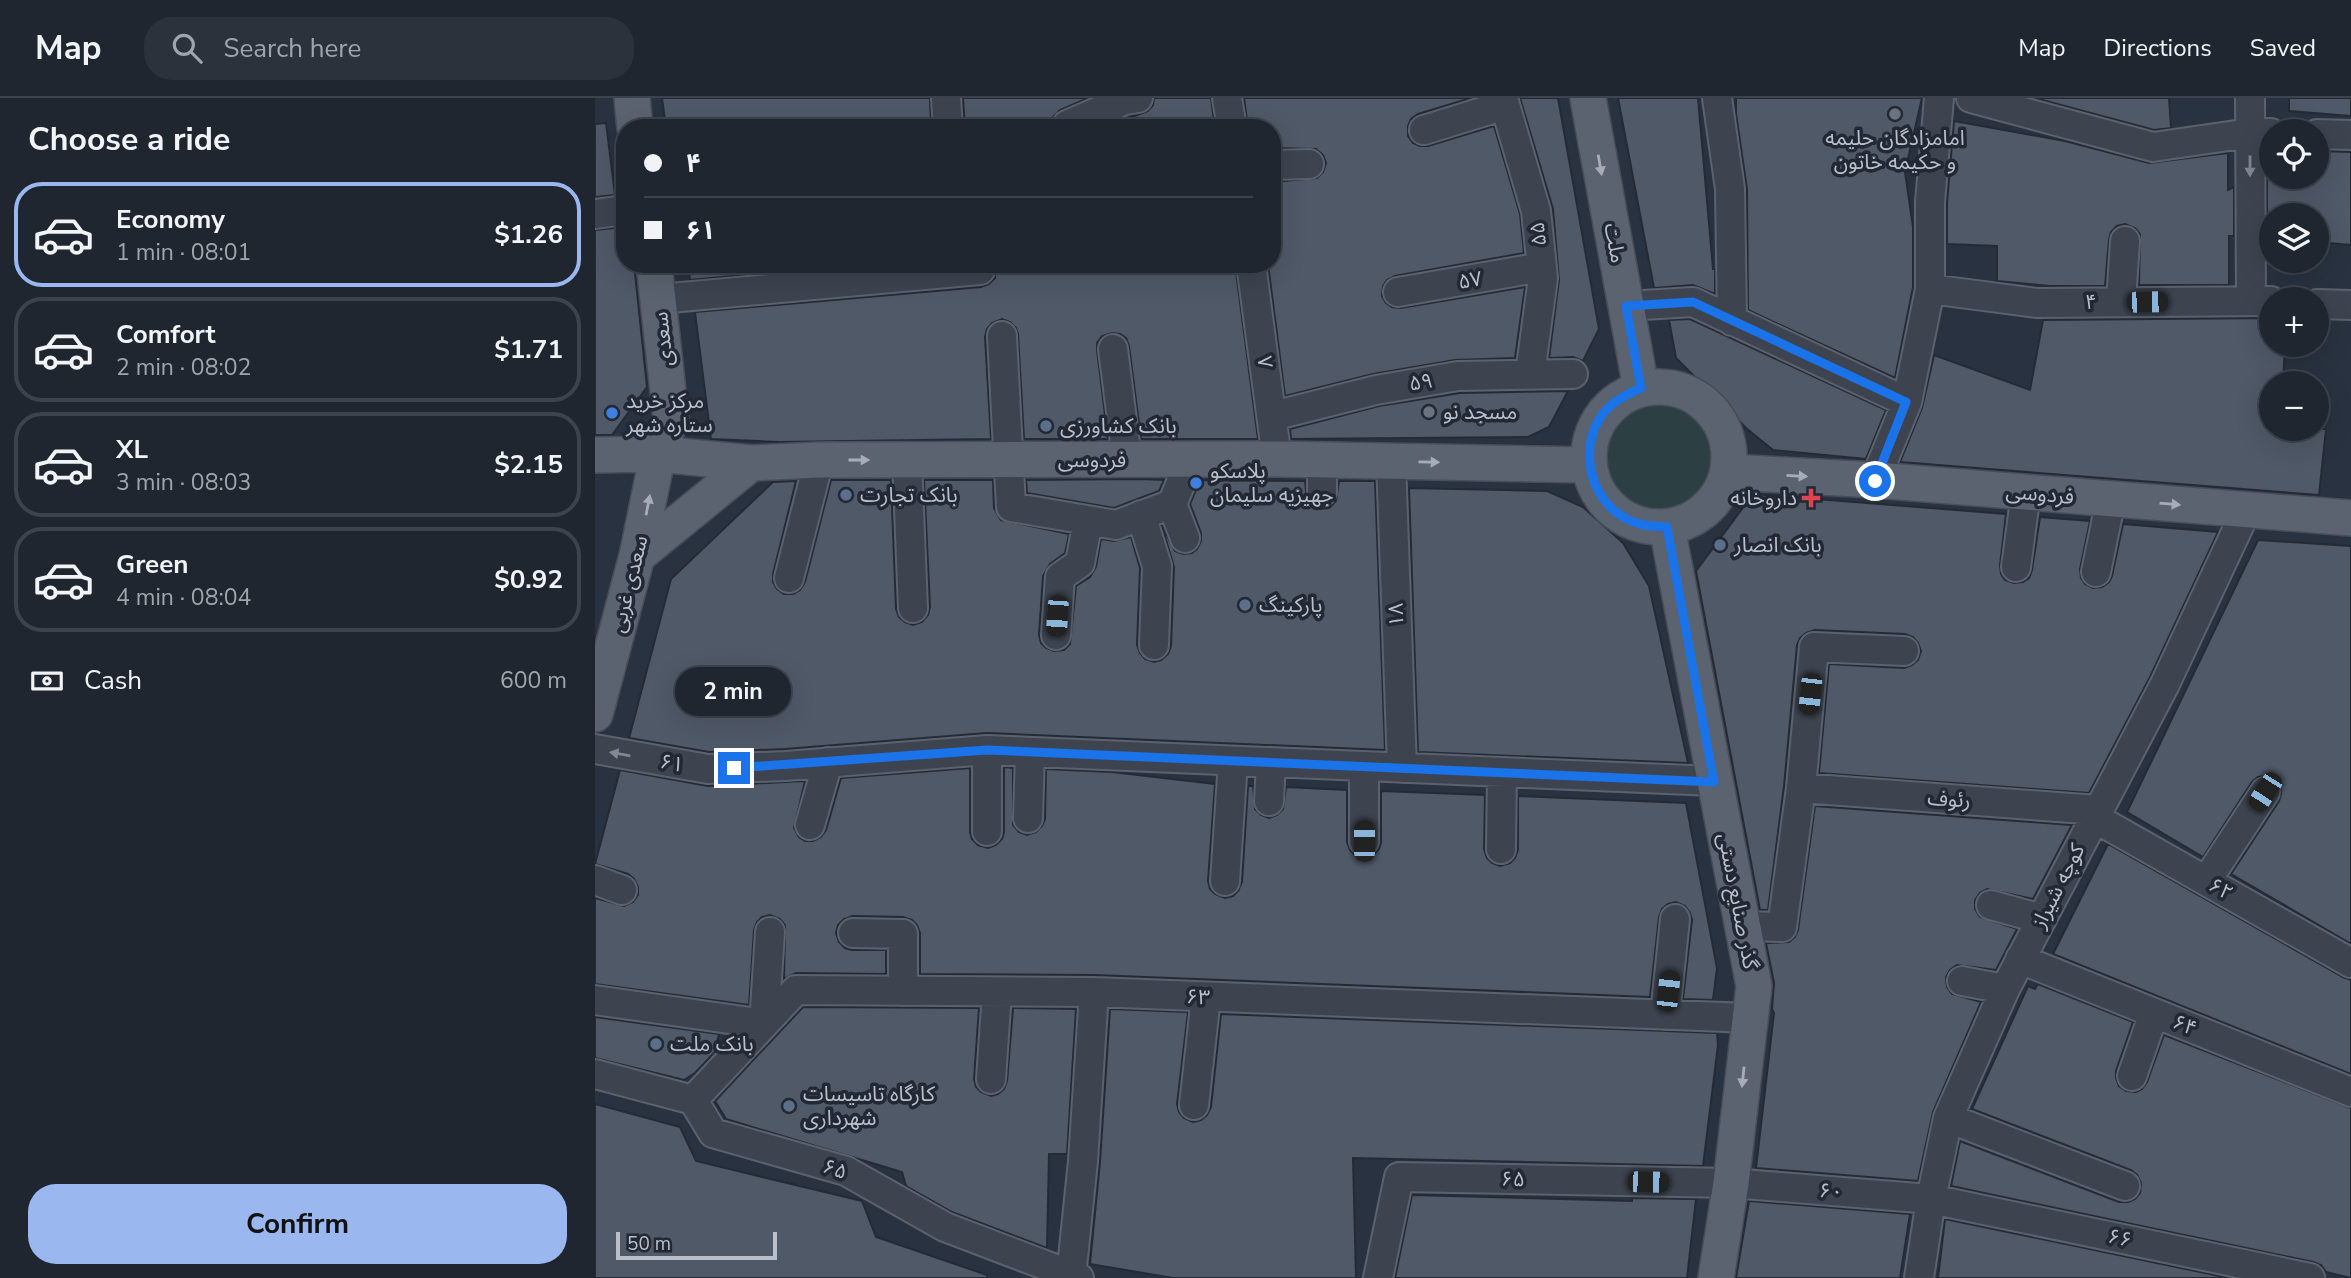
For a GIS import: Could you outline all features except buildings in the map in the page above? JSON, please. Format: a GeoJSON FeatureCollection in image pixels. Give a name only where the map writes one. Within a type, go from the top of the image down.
{"type":"FeatureCollection","features":[{"type":"Feature","properties":{"kind":"main road"},"geometry":{"type":"LineString","coordinates":[[632,98],[634,119]]}},
{"type":"Feature","properties":{"kind":"main road","name":"ملت"},"geometry":{"type":"LineString","coordinates":[[1588,98],[1641,388]]}},
{"type":"Feature","properties":{"kind":"main road","name":"سعدی"},"geometry":{"type":"LineString","coordinates":[[655,273],[671,418],[658,454]]}},
{"type":"Feature","properties":{"kind":"main road"},"geometry":{"type":"LineString","coordinates":[[1665,386],[1688,392],[1708,405],[1723,425],[1730,448],[1729,472],[1723,489],[1700,515],[1684,523],[1667,527],[1645,526],[1624,518],[1607,505],[1595,486],[1589,465],[1590,445],[1596,426],[1607,409],[1623,396],[1641,388],[1665,386]]}},
{"type":"Feature","properties":{"kind":"main road","name":"فردوسی"},"geometry":{"type":"LineString","coordinates":[[595,455],[658,454],[751,463],[819,460],[1277,459],[1322,476],[1391,461],[1589,465]]}},
{"type":"Feature","properties":{"kind":"main road","name":"سعدی غربی"},"geometry":{"type":"LineString","coordinates":[[595,713],[638,556],[658,454]]}},
{"type":"Feature","properties":{"kind":"main road"},"geometry":{"type":"LineString","coordinates":[[638,556],[751,463]]}},
{"type":"Feature","properties":{"kind":"main road","name":"فردوسی"},"geometry":{"type":"LineString","coordinates":[[1729,472],[2026,492],[2351,519]]}},
{"type":"Feature","properties":{"kind":"main road"},"geometry":{"type":"LineString","coordinates":[[2304,515],[2351,501]]}},
{"type":"Feature","properties":{"kind":"main road","name":"گذر صنایع دستی"},"geometry":{"type":"LineString","coordinates":[[1667,527],[1754,986],[1731,1184],[1716,1278]]}},
{"type":"Feature","properties":{"kind":"street"},"geometry":{"type":"LineString","coordinates":[[946,98],[947,119]]}},
{"type":"Feature","properties":{"kind":"street"},"geometry":{"type":"LineString","coordinates":[[1227,98],[1230,119]]}},
{"type":"Feature","properties":{"kind":"street"},"geometry":{"type":"LineString","coordinates":[[1717,98],[1730,189],[1732,321]]}},
{"type":"Feature","properties":{"kind":"street"},"geometry":{"type":"LineString","coordinates":[[1875,481],[1906,402],[1930,289],[1930,202],[1939,98]]}},
{"type":"Feature","properties":{"kind":"street"},"geometry":{"type":"LineString","coordinates":[[1971,98],[2153,147],[2259,133]]}},
{"type":"Feature","properties":{"kind":"street","name":"۴"},"geometry":{"type":"LineString","coordinates":[[2249,98],[2259,127]]}},
{"type":"Feature","properties":{"kind":"street"},"geometry":{"type":"LineString","coordinates":[[1081,119],[1129,99]]}},
{"type":"Feature","properties":{"kind":"street"},"geometry":{"type":"LineString","coordinates":[[1424,130],[1504,102]]}},
{"type":"Feature","properties":{"kind":"street","name":"۵۵"},"geometry":{"type":"LineString","coordinates":[[1504,102],[1536,211],[1542,267],[1543,278],[1530,374]]}},
{"type":"Feature","properties":{"kind":"street"},"geometry":{"type":"LineString","coordinates":[[2329,134],[2351,135]]}},
{"type":"Feature","properties":{"kind":"street"},"geometry":{"type":"LineString","coordinates":[[1281,165],[1309,164]]}},
{"type":"Feature","properties":{"kind":"street","name":"۴"},"geometry":{"type":"LineString","coordinates":[[2261,189],[2261,287]]}},
{"type":"Feature","properties":{"kind":"street"},"geometry":{"type":"LineString","coordinates":[[595,214],[616,211]]}},
{"type":"Feature","properties":{"kind":"street"},"geometry":{"type":"LineString","coordinates":[[2121,302],[2125,241]]}},
{"type":"Feature","properties":{"kind":"street","name":"۵۷"},"geometry":{"type":"LineString","coordinates":[[1398,292],[1542,267]]}},
{"type":"Feature","properties":{"kind":"street"},"geometry":{"type":"LineString","coordinates":[[659,299],[947,273]]}},
{"type":"Feature","properties":{"kind":"street","name":"۷"},"geometry":{"type":"LineString","coordinates":[[1252,273],[1277,459]]}},
{"type":"Feature","properties":{"kind":"street","name":"۴"},"geometry":{"type":"LineString","coordinates":[[1930,289],[2036,303],[2259,301]]}},
{"type":"Feature","properties":{"kind":"street"},"geometry":{"type":"LineString","coordinates":[[1626,306],[1693,302],[1906,402]]}},
{"type":"Feature","properties":{"kind":"street"},"geometry":{"type":"LineString","coordinates":[[2329,304],[2351,305]]}},
{"type":"Feature","properties":{"kind":"street"},"geometry":{"type":"LineString","coordinates":[[1002,336],[1011,507],[1116,525],[1172,504]]}},
{"type":"Feature","properties":{"kind":"street"},"geometry":{"type":"LineString","coordinates":[[1113,349],[1127,460]]}},
{"type":"Feature","properties":{"kind":"street","name":"۵۹"},"geometry":{"type":"LineString","coordinates":[[1273,416],[1390,387],[1458,376],[1573,373]]}},
{"type":"Feature","properties":{"kind":"street"},"geometry":{"type":"LineString","coordinates":[[1185,538],[1172,504],[1191,459]]}},
{"type":"Feature","properties":{"kind":"street"},"geometry":{"type":"LineString","coordinates":[[789,578],[819,460]]}},
{"type":"Feature","properties":{"kind":"street"},"geometry":{"type":"LineString","coordinates":[[907,460],[913,608]]}},
{"type":"Feature","properties":{"kind":"street","name":"۱۸"},"geometry":{"type":"LineString","coordinates":[[1391,461],[1402,768]]}},
{"type":"Feature","properties":{"kind":"street"},"geometry":{"type":"LineString","coordinates":[[2016,566],[2026,492]]}},
{"type":"Feature","properties":{"kind":"street"},"geometry":{"type":"LineString","coordinates":[[2096,572],[2111,499]]}},
{"type":"Feature","properties":{"kind":"street","name":"کوچه شیراز"},"geometry":{"type":"LineString","coordinates":[[1919,1278],[1931,1199],[1948,1118],[2005,989],[2165,684],[2246,511]]}},
{"type":"Feature","properties":{"kind":"street"},"geometry":{"type":"LineString","coordinates":[[1141,515],[1157,566],[1154,645]]}},
{"type":"Feature","properties":{"kind":"street"},"geometry":{"type":"LineString","coordinates":[[1056,635],[1060,577],[1080,563],[1088,520]]}},
{"type":"Feature","properties":{"kind":"street"},"geometry":{"type":"LineString","coordinates":[[1743,926],[1782,927],[1801,788],[1814,647],[1905,651]]}},
{"type":"Feature","properties":{"kind":"street","name":"۶۱"},"geometry":{"type":"LineString","coordinates":[[595,749],[708,769],[987,750],[1714,782]]}},
{"type":"Feature","properties":{"kind":"street"},"geometry":{"type":"LineString","coordinates":[[987,750],[987,831]]}},
{"type":"Feature","properties":{"kind":"street"},"geometry":{"type":"LineString","coordinates":[[1028,818],[1031,752]]}},
{"type":"Feature","properties":{"kind":"street"},"geometry":{"type":"LineString","coordinates":[[1225,881],[1233,761]]}},
{"type":"Feature","properties":{"kind":"street"},"geometry":{"type":"LineString","coordinates":[[810,825],[828,762]]}},
{"type":"Feature","properties":{"kind":"street"},"geometry":{"type":"LineString","coordinates":[[1269,801],[1271,762]]}},
{"type":"Feature","properties":{"kind":"street"},"geometry":{"type":"LineString","coordinates":[[1364,766],[1364,841]]}},
{"type":"Feature","properties":{"kind":"street"},"geometry":{"type":"LineString","coordinates":[[1501,849],[1502,772]]}},
{"type":"Feature","properties":{"kind":"street","name":"رئوف"},"geometry":{"type":"LineString","coordinates":[[1801,788],[2098,810]]}},
{"type":"Feature","properties":{"kind":"street"},"geometry":{"type":"LineString","coordinates":[[2207,880],[2265,792]]}},
{"type":"Feature","properties":{"kind":"street","name":"۶۲"},"geometry":{"type":"LineString","coordinates":[[2098,810],[2102,822],[2351,963]]}},
{"type":"Feature","properties":{"kind":"street"},"geometry":{"type":"LineString","coordinates":[[595,880],[622,890]]}},
{"type":"Feature","properties":{"kind":"street"},"geometry":{"type":"LineString","coordinates":[[1991,905],[2042,919]]}},
{"type":"Feature","properties":{"kind":"street"},"geometry":{"type":"LineString","coordinates":[[1665,1015],[1675,919]]}},
{"type":"Feature","properties":{"kind":"street"},"geometry":{"type":"LineString","coordinates":[[595,1000],[764,1024],[770,932]]}},
{"type":"Feature","properties":{"kind":"street"},"geometry":{"type":"LineString","coordinates":[[853,933],[902,934],[902,991]]}},
{"type":"Feature","properties":{"kind":"street","name":"۶۴"},"geometry":{"type":"LineString","coordinates":[[2020,959],[2351,1092]]}},
{"type":"Feature","properties":{"kind":"street"},"geometry":{"type":"LineString","coordinates":[[1962,981],[2005,989]]}},
{"type":"Feature","properties":{"kind":"street","name":"۶۳"},"geometry":{"type":"LineString","coordinates":[[693,1100],[796,990],[1094,992],[1749,1018]]}},
{"type":"Feature","properties":{"kind":"street"},"geometry":{"type":"LineString","coordinates":[[992,1079],[997,992]]}},
{"type":"Feature","properties":{"kind":"street"},"geometry":{"type":"LineString","coordinates":[[1075,1277],[1094,992]]}},
{"type":"Feature","properties":{"kind":"street"},"geometry":{"type":"LineString","coordinates":[[1194,1105],[1206,997]]}},
{"type":"Feature","properties":{"kind":"street"},"geometry":{"type":"LineString","coordinates":[[2131,1076],[2154,1013]]}},
{"type":"Feature","properties":{"kind":"street"},"geometry":{"type":"LineString","coordinates":[[595,1074],[693,1100]]}},
{"type":"Feature","properties":{"kind":"street","name":"۶۵"},"geometry":{"type":"LineString","coordinates":[[693,1100],[713,1133],[846,1171],[945,1227],[1075,1277]]}},
{"type":"Feature","properties":{"kind":"street"},"geometry":{"type":"LineString","coordinates":[[1948,1118],[2125,1186]]}},
{"type":"Feature","properties":{"kind":"street","name":"۶۵"},"geometry":{"type":"LineString","coordinates":[[1378,1278],[1399,1177],[1731,1184]]}},
{"type":"Feature","properties":{"kind":"street","name":"۶۰"},"geometry":{"type":"LineString","coordinates":[[1731,1184],[1931,1199]]}},
{"type":"Feature","properties":{"kind":"street","name":"۶۶"},"geometry":{"type":"LineString","coordinates":[[1931,1199],[2310,1278]]}},
{"type":"Feature","properties":{"kind":"shaded area"},"geometry":{"type":"Polygon","coordinates":[[[1659,403],[1679,407],[1697,418],[1708,436],[1712,456],[1708,476],[1697,494],[1679,505],[1659,509],[1639,505],[1621,494],[1610,476],[1606,456],[1610,436],[1621,418],[1639,407],[1659,403]]]}},
{"type":"Feature","properties":{"kind":"place","name":"امامزادگان حلیمه و حکیمه خاتون"},"geometry":{"type":"Point","coordinates":[1895,114]}},
{"type":"Feature","properties":{"kind":"place","name":"مسجد نو"},"geometry":{"type":"Point","coordinates":[1429,412]}},
{"type":"Feature","properties":{"kind":"place","name":"مرکز خرید ستاره شهر"},"geometry":{"type":"Point","coordinates":[612,413]}},
{"type":"Feature","properties":{"kind":"place","name":"بانک کشاورزی"},"geometry":{"type":"Point","coordinates":[1046,426]}},
{"type":"Feature","properties":{"kind":"place","name":"پلاسکو جهیزیه سلیمان"},"geometry":{"type":"Point","coordinates":[1196,483]}},
{"type":"Feature","properties":{"kind":"place","name":"بانک تجارت"},"geometry":{"type":"Point","coordinates":[846,495]}},
{"type":"Feature","properties":{"kind":"place","name":"داروخانه"},"geometry":{"type":"Point","coordinates":[1811,498]}},
{"type":"Feature","properties":{"kind":"place","name":"بانک انصار"},"geometry":{"type":"Point","coordinates":[1720,545]}},
{"type":"Feature","properties":{"kind":"place","name":"پارکینگ"},"geometry":{"type":"Point","coordinates":[1245,605]}},
{"type":"Feature","properties":{"kind":"place","name":"بانک ملت"},"geometry":{"type":"Point","coordinates":[656,1044]}},
{"type":"Feature","properties":{"kind":"place","name":"کارگاه تاسیسات شهرداری"},"geometry":{"type":"Point","coordinates":[789,1106]}},
{"type":"Feature","properties":{"kind":"route"},"geometry":{"type":"LineString","coordinates":[[734,768],[987,750],[1714,782],[1667,527],[1645,526],[1624,518],[1607,505],[1595,486],[1589,465],[1590,445],[1596,426],[1607,409],[1623,396],[1641,388],[1626,306],[1693,302],[1906,402],[1875,481]]}}]}
